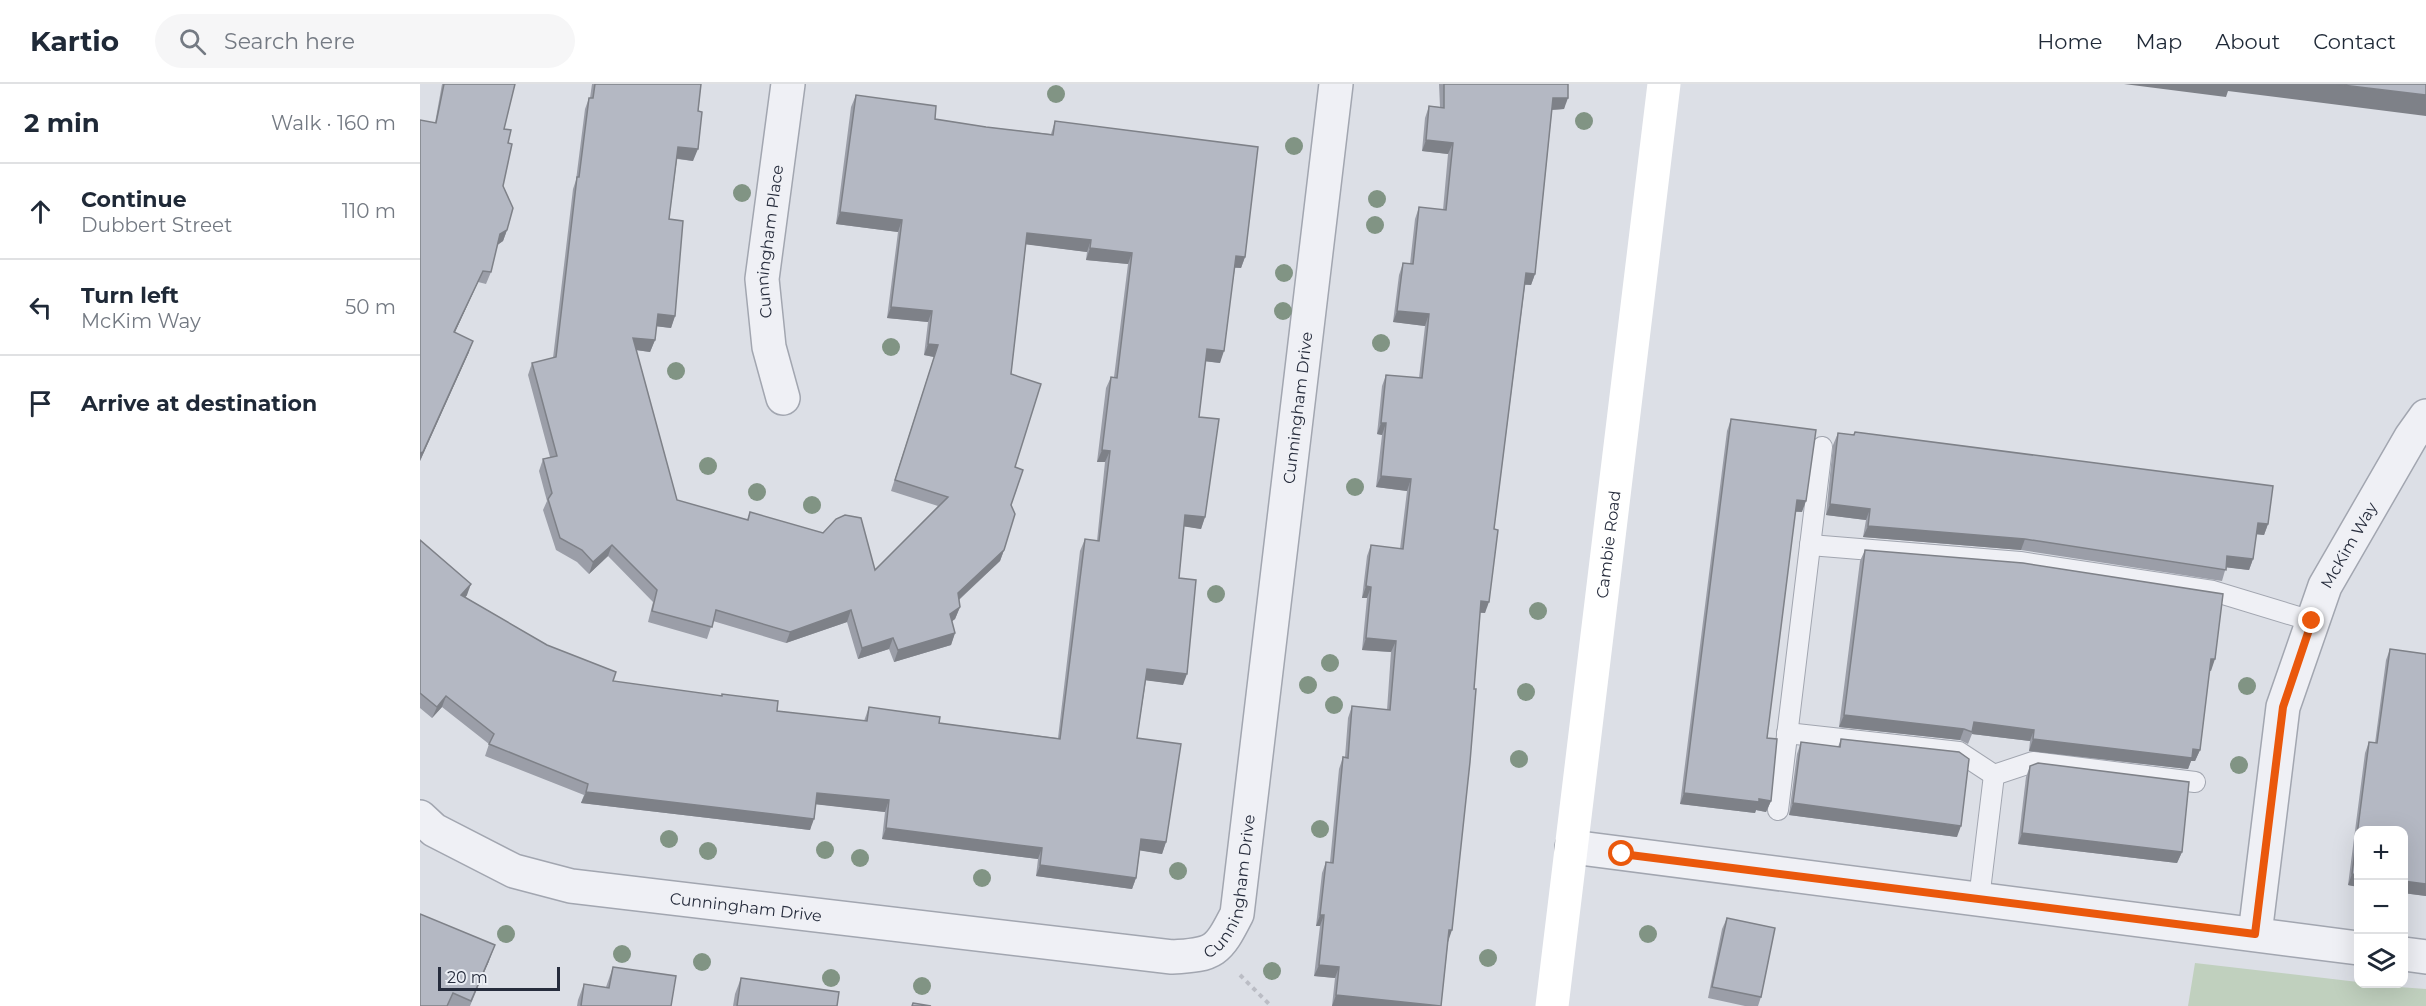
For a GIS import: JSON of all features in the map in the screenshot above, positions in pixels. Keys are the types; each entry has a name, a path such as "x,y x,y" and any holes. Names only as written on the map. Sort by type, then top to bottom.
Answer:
{"main road":[{"name":"Cambie Road","path":"1552,1006 1664,84"}],"street":[{"name":"Cunningham Place","path":"783,399 769,347 762,279 788,84"},
{"name":"Cunningham Drive","path":"420,817 434,830 514,872 571,886 1172,957 1198,956 1221,944 1237,914 1336,84"},
{"name":"McKim Way","path":"2255,934 2283,707 2325,586 2411,437 2426,416"},
{"path":"1572,848 2354,947"},
{"path":"2408,955 2426,957"}],"lane":[{"path":"1778,810 1822,447"},
{"path":"1810,545 2003,559 2213,591 2312,621"},
{"path":"1787,733 1959,752 1994,775"},
{"path":"1994,775 2032,762 2195,782"},
{"path":"1979,899 1994,775"}],"green space":[{"path":"2195,963 2354,982 2354,988 2426,989 2426,1006 2188,1006"}],"building":[{"path":"444,84 515,84 504,129 511,130 508,143 512,144 503,186 513,208 507,230 500,234 491,272 483,271 454,332 473,341 423,452 420,453 420,120 436,123"},
{"path":"595,84 701,84 698,111 702,112 698,149 678,147 669,219 683,221 675,316 658,314 655,340 633,338 677,500 748,520 750,512 823,533 836,519 845,515 861,518 875,570 948,497 895,480 938,345 928,344 932,311 891,307 902,220 840,212 856,95 936,106 935,119 986,127 1053,135 1055,121 1258,147 1245,257 1236,256 1224,351 1207,349 1199,417 1219,419 1205,517 1185,515 1179,578 1196,580 1187,674 1147,669 1137,738 1181,744 1166,842 1141,839 1136,878 1040,865 1042,848 886,828 889,800 817,793 814,819 586,792 588,784 489,744 494,734 446,696 437,707 420,693 420,540 471,584 461,595 547,645 616,672 613,681 778,701 777,711 867,721 869,707 940,717 939,723 1060,739 1085,539 1099,541 1110,451 1102,450 1111,377 1117,378 1132,253 1090,248 1091,240 1027,233 1011,374 1041,384 1015,467 1023,470 1011,505 1015,514 1004,550 958,593 960,607 950,614 955,633 898,650 893,638 862,648 851,610 790,632 716,610 712,627 652,611 657,590 612,545 593,562 582,550 560,538 548,499 552,493 543,459 557,456 532,363 556,357 577,177 579,177 589,98 593,98"},
{"path":"1444,84 1568,84 1568,98 1553,98 1535,274 1526,273 1494,529 1498,530 1489,602 1481,601 1470,762 1452,930 1449,930 1441,1006 1336,995 1339,967 1319,965 1324,915 1320,915 1326,862 1333,863 1343,757 1348,758 1352,706 1390,710 1396,641 1366,638 1371,587 1366,586 1371,545 1403,549 1411,479 1381,476 1386,423 1381,423 1386,375 1422,378 1429,314 1397,311 1403,263 1413,264 1419,207 1446,210 1453,143 1426,140 1429,106 1444,108"},
{"path":"2334,84 2426,84 2426,95"},
{"path":"1731,419 1816,430 1806,501 1797,500 1767,738 1777,739 1771,801 1759,799 1759,802 1684,793"},
{"path":"1855,432 2273,486 2268,524 2258,523 2253,559 2227,556 2226,570 2025,539 1868,526 1870,509 1830,504 1838,433 1854,435"},
{"path":"1865,550 2023,563 2223,594 2215,659 2211,659 2200,750 2193,749 2192,758 2033,739 2034,730 1974,722 1972,732 1964,729 1844,715"},
{"path":"2390,649 2426,654 2426,884 2408,882 2408,826 2358,826 2369,742 2377,743"},
{"path":"1841,739 1959,752 1969,759 1961,826 1793,803 1801,742 1840,747"},
{"path":"2038,763 2189,782 2182,852 2022,833 2030,766"},
{"path":"420,914 495,945 471,1001 453,993 447,1006 420,1006"},
{"path":"1727,918 1775,928 1761,997 1712,987"},
{"path":"613,967 676,976 671,1006 581,1006 584,984 609,988"},
{"path":"741,978 839,992 837,1006 737,1006"},
{"path":"913,1003 931,1006 912,1006"}],"route":[{"path":"1622,854 2255,934 2283,707 2312,621"}]}
